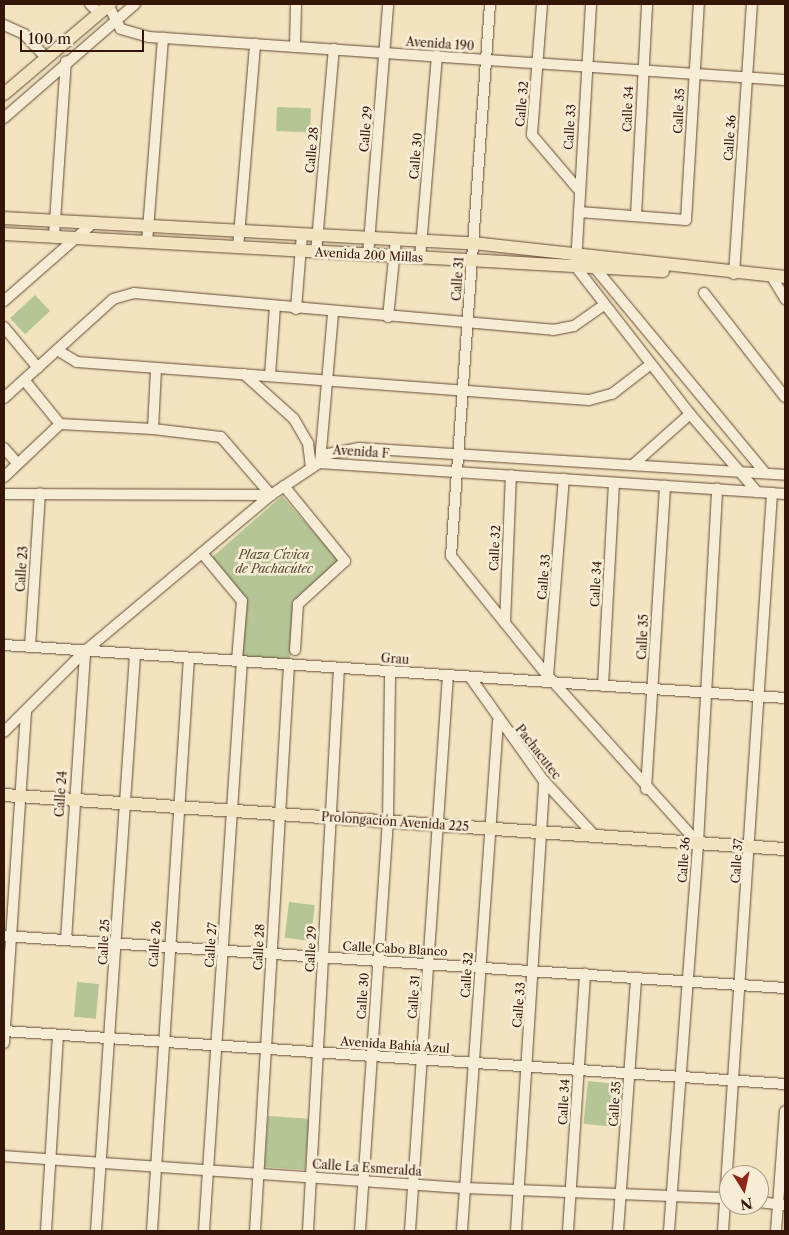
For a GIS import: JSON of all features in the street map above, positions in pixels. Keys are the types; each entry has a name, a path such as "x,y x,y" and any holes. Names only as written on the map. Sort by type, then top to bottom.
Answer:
{"main road":[{"path":"4,94 102,6"},
{"name":"Avenida 200 Millas","path":"4,218 472,243 578,252 734,274"},
{"name":"Avenida 200 Millas","path":"4,234 785,278"},
{"name":"Prolongación Avenida 225","path":"4,795 785,849"}],"street":[{"path":"4,118 66,61 135,4"},
{"path":"295,47 296,4"},
{"name":"Calle 29","path":"368,255 388,4"},
{"name":"Calle 31","path":"490,4 472,243 468,323 460,391 451,556 505,623"},
{"name":"Calle 32","path":"542,4 532,135 578,189"},
{"name":"Calle 33","path":"576,267 578,252 578,189 591,4"},
{"name":"Calle 34","path":"636,216 646,4"},
{"name":"Calle 35","path":"636,216 686,220 699,4"},
{"name":"Calle 36","path":"734,274 752,4"},
{"path":"102,6 114,22"},
{"name":"Avenida 190","path":"114,22 128,32 163,38 785,80"},
{"path":"4,25 24,34 46,58"},
{"path":"147,242 163,38"},
{"path":"238,248 254,44"},
{"name":"Calle 28","path":"316,253 334,49"},
{"name":"Calle 30","path":"420,258 437,56"},
{"path":"54,236 66,61"},
{"path":"579,212 636,216"},
{"path":"4,301 93,223"},
{"path":"296,309 302,234"},
{"path":"388,316 396,239"},
{"path":"576,267 690,414 758,492"},
{"path":"595,268 765,474"},
{"path":"772,277 785,299"},
{"path":"704,293 785,397"},
{"path":"4,398 57,350 124,295 565,330 604,304"},
{"path":"270,376 275,307"},
{"path":"315,465 329,381 333,312"},
{"path":"4,328 38,368"},
{"path":"57,350 77,362 589,400 612,394 651,364"},
{"path":"152,430 156,369"},
{"path":"244,374 294,419 308,443 315,465"},
{"path":"24,381 60,424"},
{"path":"634,464 690,414"},
{"path":"4,477 60,424 152,430 221,437 271,496"},
{"path":"4,448 17,463"},
{"path":"4,732 85,651 202,553 284,486 342,449 457,453 785,475"},
{"name":"Avenida F","path":"315,465 511,475 785,494"},
{"name":"Calle 32","path":"505,623 511,475"},
{"name":"Calle 33","path":"551,680 564,479"},
{"name":"Calle 34","path":"604,686 614,483"},
{"path":"284,486 345,561 298,604 295,650"},
{"name":"Calle 35","path":"646,789 665,486"},
{"name":"Calle 36","path":"669,1231 698,843 716,489"},
{"name":"Calle 23","path":"30,647 40,493"},
{"name":"Calle 37","path":"729,1165 751,847 772,493"},
{"path":"4,494 271,496"},
{"name":"Calle 27","path":"202,553 242,601 233,811 204,1231"},
{"path":"505,623 551,680 646,789 698,843"},
{"name":"Grau","path":"4,645 390,672 551,680 604,686 785,698"},
{"name":"Calle 24","path":"66,940 73,800 85,651"},
{"name":"Calle 25","path":"96,1231 100,1163 112,1038 123,803 135,654"},
{"name":"Calle 26","path":"152,1231 157,1167 167,947 189,658"},
{"name":"Calle 28","path":"254,1231 267,1049 289,665"},
{"name":"Calle 29","path":"308,1231 339,668"},
{"name":"Calle 30","path":"360,1231 388,822 390,672"},
{"name":"Calle 31","path":"410,1231 448,675"},
{"name":"Pachacutec","path":"470,677 498,721 544,781 595,836"},
{"path":"4,1043 7,937 26,712"},
{"name":"Calle 32","path":"462,1231 498,721"},
{"name":"Calle 33","path":"516,1231 534,970 544,781"},
{"name":"Calle Cabo Blanco","path":"7,937 480,966 785,988"},
{"name":"Calle 34","path":"568,1231 585,974"},
{"name":"Calle 35","path":"618,1231 636,978"},
{"name":"Avenida Bahía Azul","path":"4,1031 474,1063 630,1071 785,1084"},
{"path":"46,1231 58,1035"},
{"path":"776,1231 782,1204 785,1111"},
{"name":"Calle La Esmeralda","path":"4,1156 465,1188 571,1189 621,1195 719,1198"},
{"path":"769,1203 782,1204"},
{"name":"Calle 37","path":"723,1231 725,1215"}],"green space":[{"path":"277,107 311,108 310,132 276,131"},
{"path":"35,295 50,311 25,334 10,318"},
{"name":"Plaza Cívica de Pachacútec","path":"282,496 340,562 293,604 290,662 241,659 244,600 210,559"},
{"path":"289,902 315,905 310,941 285,938"},
{"path":"77,982 99,984 96,1019 74,1017"},
{"path":"588,1081 617,1084 612,1127 584,1124"},
{"path":"268,1116 309,1119 305,1170 264,1167"}]}
